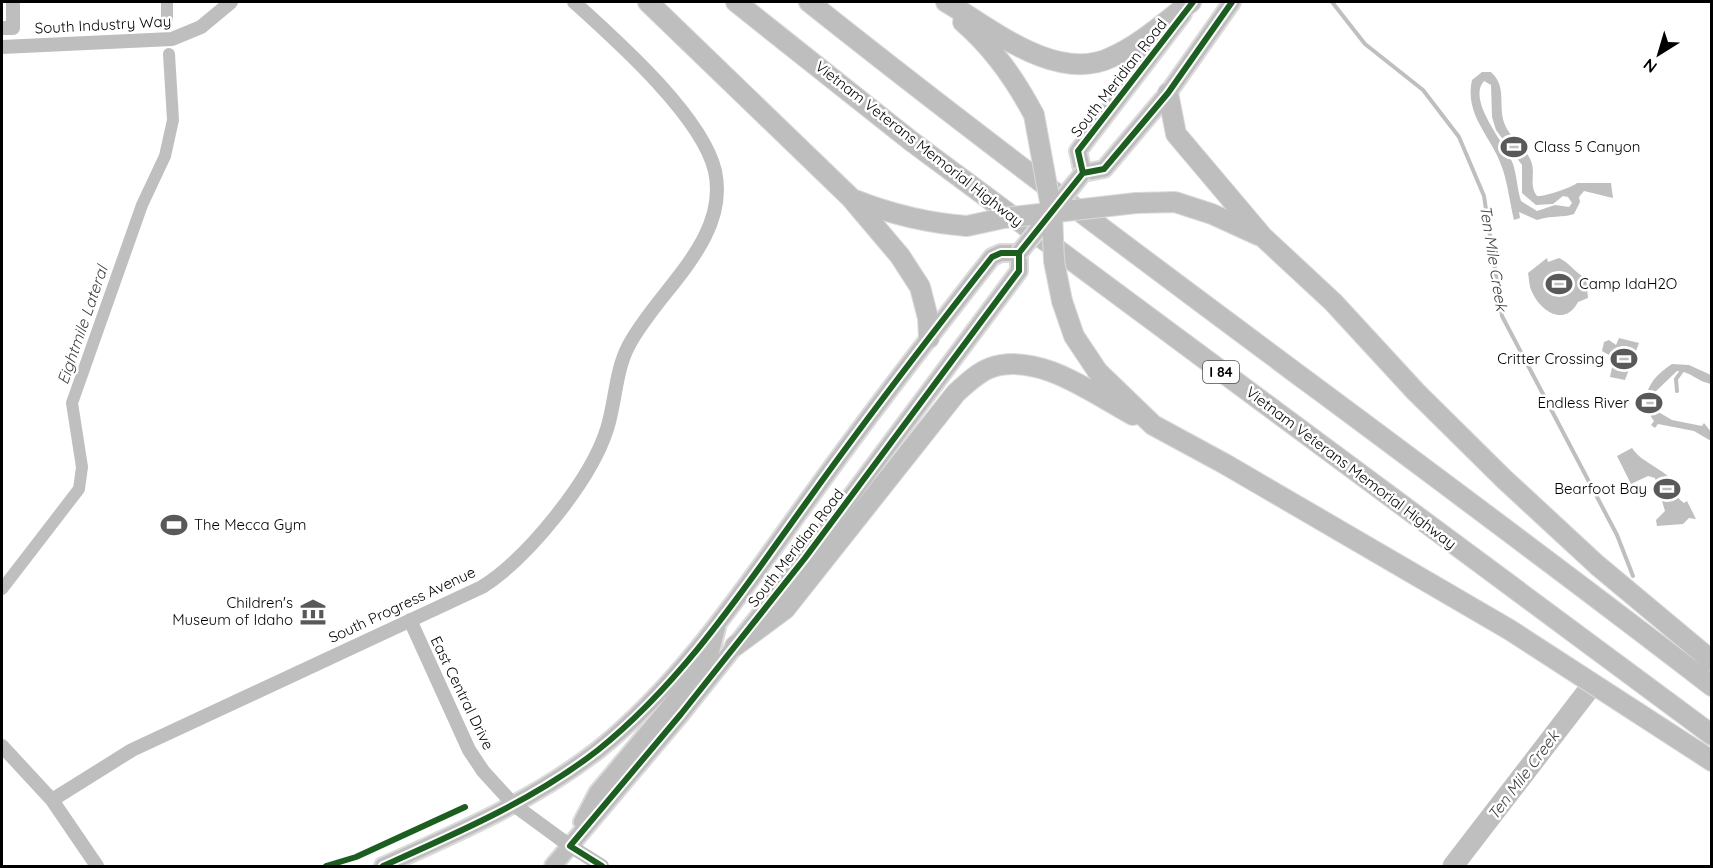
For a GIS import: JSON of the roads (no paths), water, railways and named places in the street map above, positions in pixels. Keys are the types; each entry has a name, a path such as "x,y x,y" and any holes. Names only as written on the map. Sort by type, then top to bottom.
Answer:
{"highway":[{"path":"648,2 850,197 900,256 920,287 928,318 929,338"},
{"name":"Vietnam Veterans Memorial Highway","path":"736,2 911,141 1712,735"},
{"path":"809,2 934,101 1178,287 1712,686"},
{"path":"939,2 983,39 1014,78 1034,115 1052,213 1054,261 1062,301 1074,336 1098,372 1153,425"},
{"path":"946,2 1035,54 1062,65 1088,65 1110,58 1135,44 1192,2"},
{"path":"1168,93 1176,134 1263,237 1366,335 1416,392 1504,479 1597,565 1712,661"},
{"path":"850,197 885,212 926,223 968,226 1004,218 1136,203 1175,202 1212,214 1263,237"},
{"path":"735,646 785,609 956,393 972,378 990,368 1016,364 1049,370 1225,464 1510,630 1712,761"}],"main road":[{"name":"South Meridian Road","path":"553,867 735,646 1020,271 1019,253 1083,173 1078,151 1192,2"},
{"path":"1083,173 1104,170 1168,93 1233,2"},
{"name":"South Meridian Road","path":"383,867 514,805 598,750 658,695 718,622 868,417 992,257 1019,253"},
{"path":"570,846 597,793 709,659 718,622"}],"street":[{"path":"2,47 3,28 13,28 13,2"},
{"name":"South Industry Way","path":"2,47 171,39 201,27 231,2"},
{"name":"South Progress Avenue","path":"52,800 132,750 482,587 500,576 518,559 580,481 603,442 619,373 628,348 638,330 698,248 712,220 716,206 716,174 712,159 698,133 640,67 574,2"},
{"name":"East Central Drive","path":"410,620 470,750 483,771 514,805 602,867"},
{"path":"2,746 52,800 97,867"}],"waterway":[{"name":"Eightmile Lateral","path":"167,2 167,19"},
{"name":"Ten Mile Creek","path":"1332,2 1365,44 1423,90 1459,137 1484,196 1502,316 1617,535 1633,576"},
{"name":"Eightmile Lateral","path":"2,589 79,489 82,467 72,403 142,205 165,156 173,120 169,54"},
{"path":"1677,391 1676,379 1684,368"},
{"name":"Ten Mile Creek","path":"1453,866 1593,684"}],"place":[{"name":"Class 5 Canyon","path":"1514,147"},
{"name":"Camp IdaH2O","path":"1559,284"},
{"name":"Critter Crossing","path":"1624,359"},
{"name":"Endless River","path":"1649,403"},
{"name":"Bearfoot Bay","path":"1667,489"},
{"name":"The Mecca Gym","path":"174,525"},
{"name":"Children's Museum of Idaho","path":"313,612"}]}
